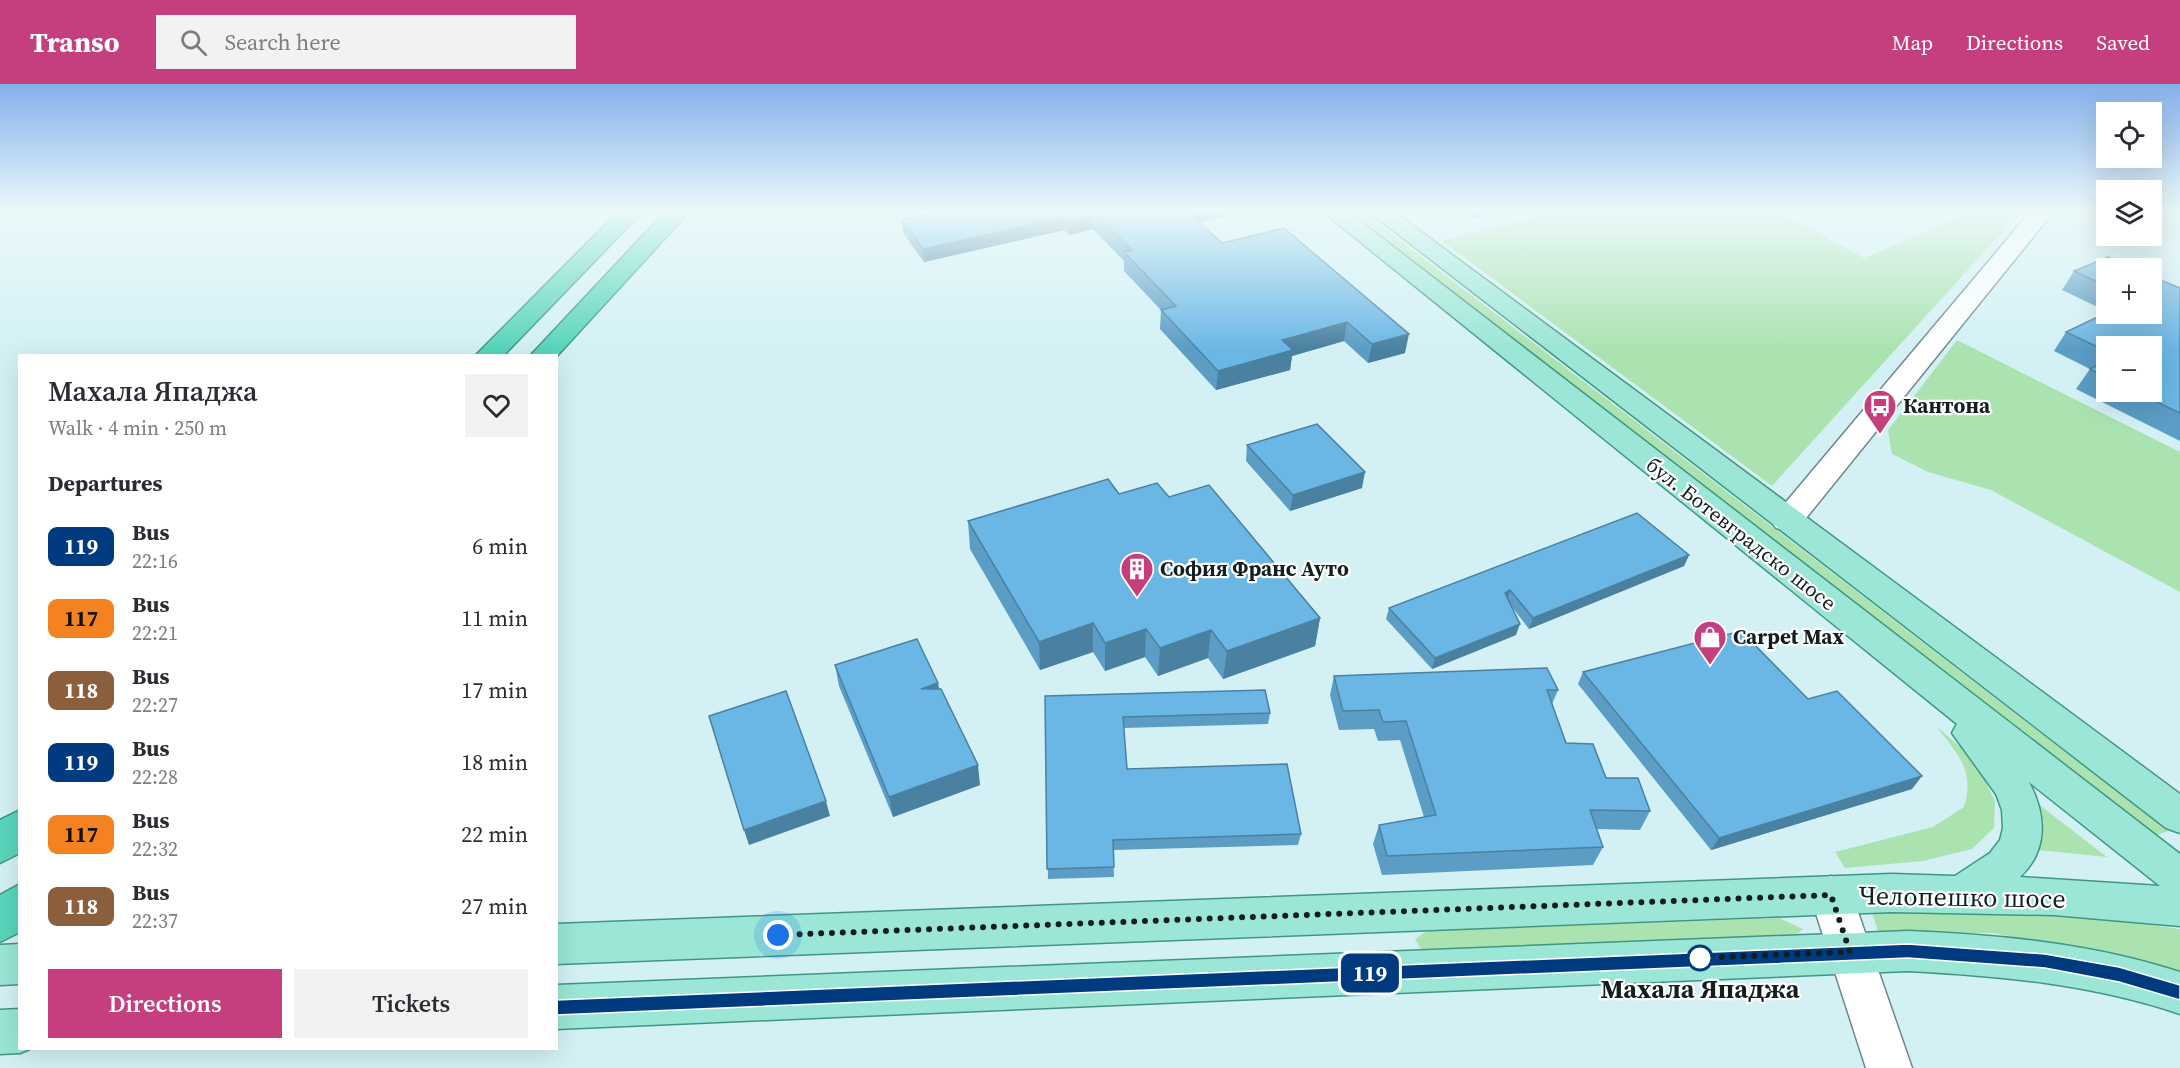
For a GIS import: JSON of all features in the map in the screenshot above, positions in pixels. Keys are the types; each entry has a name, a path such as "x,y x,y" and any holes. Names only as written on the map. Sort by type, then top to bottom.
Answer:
{"highway":[{"path":"490,354 586,257"},
{"path":"531,354 619,257"},
{"path":"545,354 636,257"},
{"path":"0,846 18,828"},
{"path":"0,923 18,905"}],"main road":[{"name":"бул. Ботевградско шосе","path":"1391,257 2180,878"},
{"name":"бул. Ботевградско шосе","path":"1439,257 2180,816"},
{"path":"1897,656 1978,740 2001,767 2017,794 2023,819 2021,841 2009,861 1963,893"},
{"name":"Челопешко шосе","path":"558,944 1831,895 1963,893 2054,896 2180,908"},
{"path":"558,1007 1850,952 1919,951 2045,961 2119,975 2180,993"},
{"path":"0,965 18,964"},
{"path":"0,1032 18,1031"}],"street":[{"path":"1787,521 2003,257"},
{"path":"1831,895 1889,1068"}],"green space":[{"path":"1409,257 1422,257 2168,831 2152,837"},
{"path":"1463,257 1979,257 1772,486"},
{"path":"1957,340 2180,452 2180,592 1991,490 1928,472 1892,454 1888,430"},
{"path":"1936,726 1974,759 1995,801 1994,828 1972,849 1923,861 1845,868 1835,852 1933,827 1964,807 1967,794 1966,772 1957,754"},
{"path":"2029,797 2107,857 2038,850"},
{"path":"1980,911 2101,918 2180,929 2180,977 2109,954 1992,933 1879,934 1872,913"},
{"path":"1779,918 1803,929 1796,935 1781,938 1432,953 1420,948 1415,939 1427,931"}],"building":[{"path":"1129,257 1318,257 1409,334 1372,344 1347,322 1282,340 1293,350 1218,371 1161,310 1176,306"},
{"path":"2096,262 2096,281 2074,271"},
{"path":"2162,281 2180,288 2180,413 2157,402 2162,402 2162,336 2096,336 2096,346 2066,332 2096,318 2096,324 2162,324"},
{"path":"1317,424 1365,472 1293,495 1247,445"},
{"name":"София Франс Ауто","path":"1108,479 1119,494 1157,483 1169,497 1209,485 1320,618 1227,651 1211,630 1160,648 1146,629 1105,643 1093,623 1039,642 968,521"},
{"path":"1637,513 1689,555 1533,618 1510,590 1505,593 1520,624 1435,658 1389,608"},
{"path":"1741,631 1808,699 1837,691 1922,776 1719,838 1583,672"},
{"path":"917,639 938,683 921,689 941,689 978,765 889,797 835,665"},
{"path":"1547,668 1558,690 1547,690 1566,743 1593,744 1606,778 1638,778 1650,811 1590,810 1603,847 1387,856 1379,825 1436,815 1406,721 1383,722 1379,710 1343,711 1334,676"},
{"path":"1265,690 1270,713 1123,717 1127,769 1287,764 1301,834 1113,840 1114,867 1047,869 1045,696"},
{"path":"786,691 826,801 744,830 709,716"}],"bus line":[{"name":"119","path":"558,1007 1742,956 1908,951 1975,954 2045,961 2119,975 2180,993"}],"place":[{"name":"Кантона","path":"1880,435"},
{"name":"София Франс Ауто","path":"1137,598"},
{"name":"Carpet Max","path":"1710,666"},
{"name":"Махала Япаджа","path":"1700,958"}],"route":[{"path":"778,935 1831,895 1850,952 1694,958 1700,958"}]}
